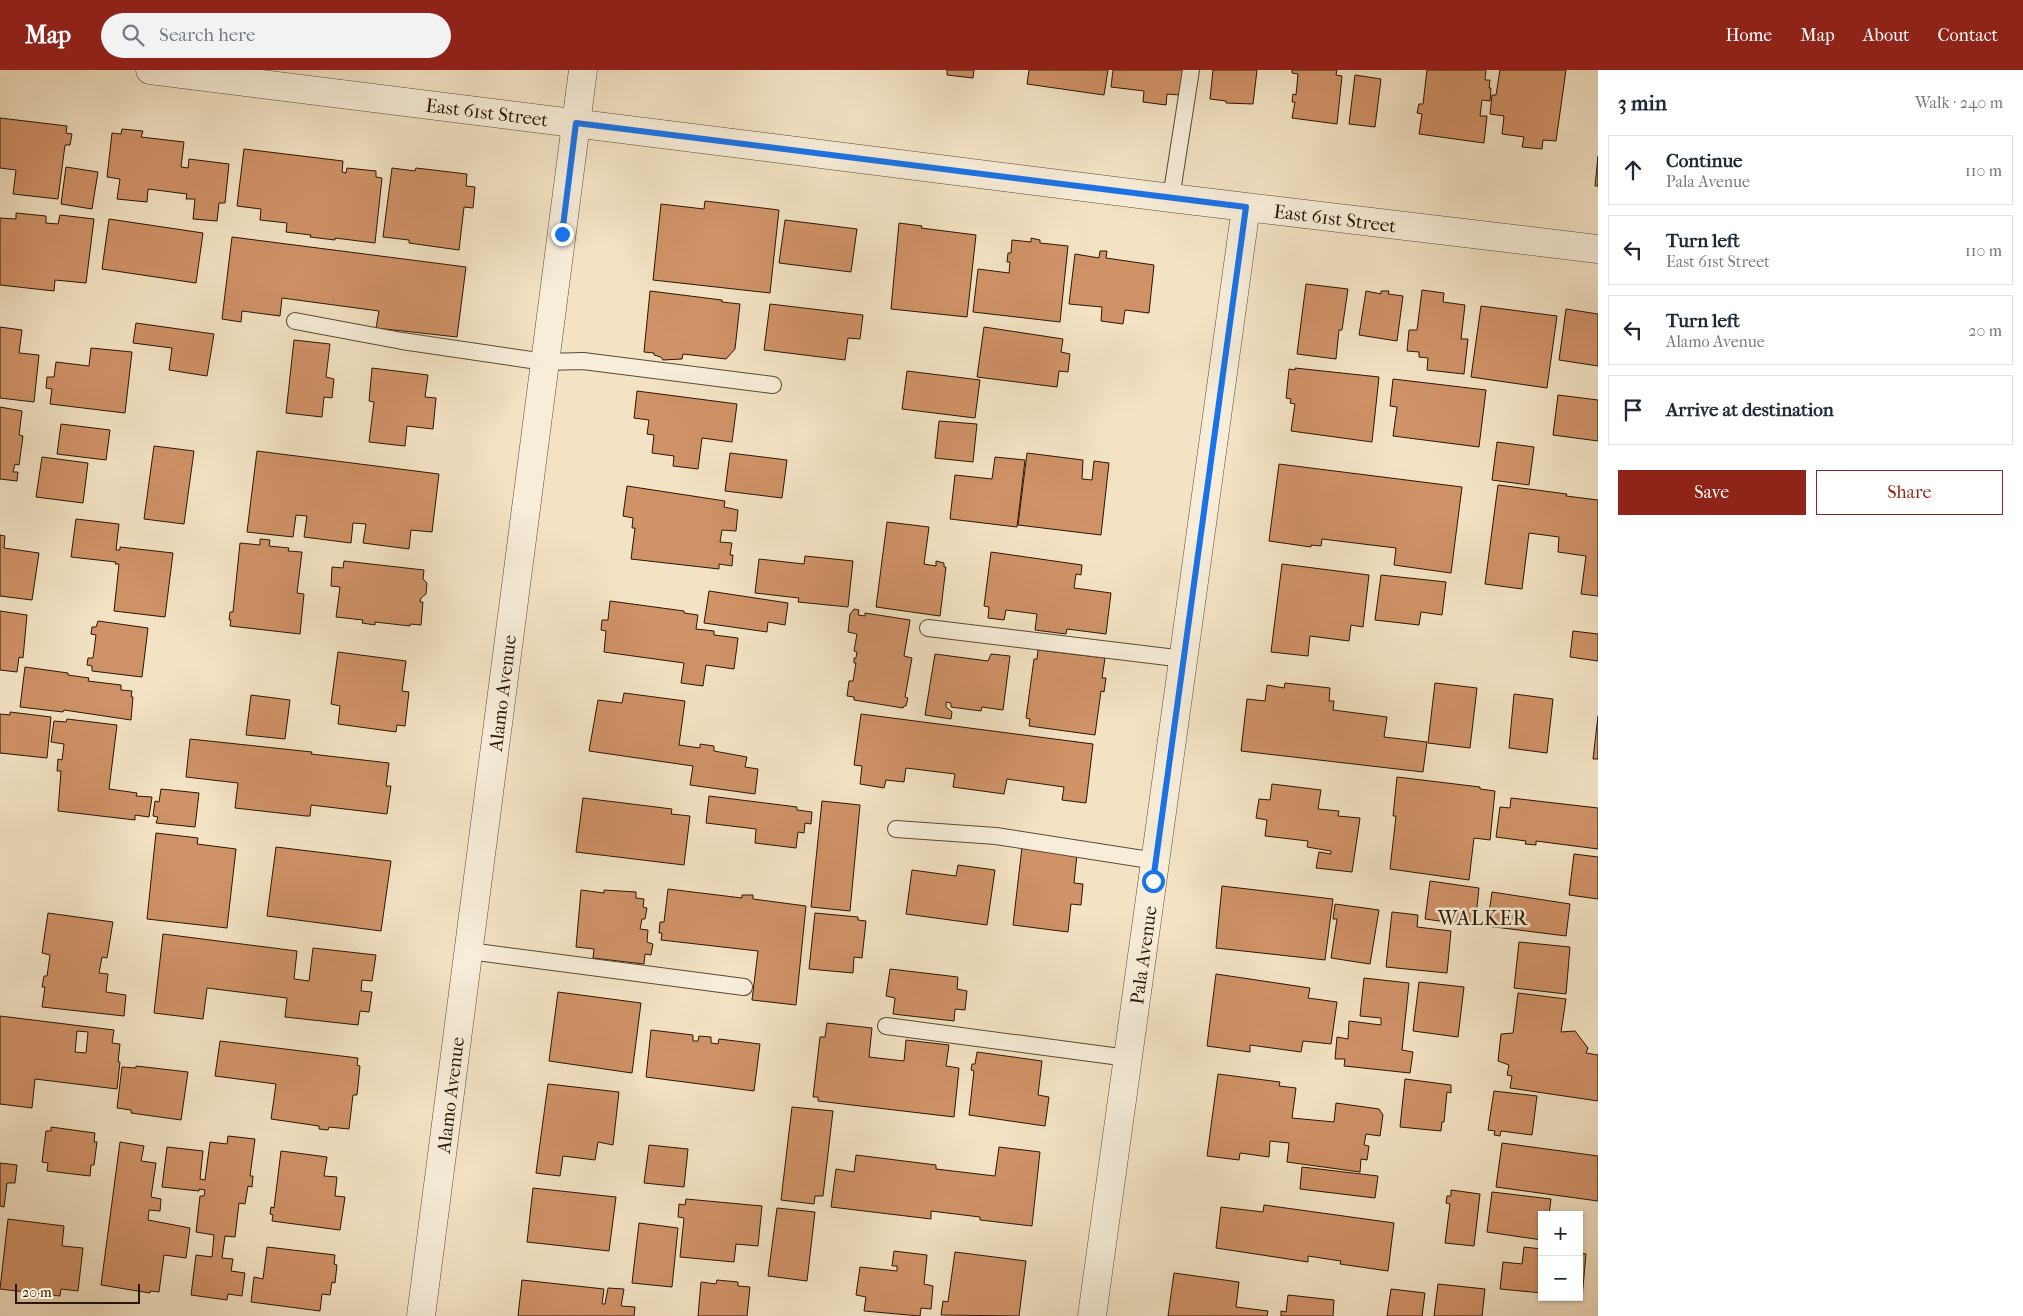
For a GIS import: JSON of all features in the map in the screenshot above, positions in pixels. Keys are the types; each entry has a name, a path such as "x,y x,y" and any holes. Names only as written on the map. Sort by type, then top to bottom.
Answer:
{"street":[{"name":"East 61st Street","path":"150,70 1170,198 1598,249"},
{"name":"Alamo Avenue","path":"421,1316 583,70"},
{"name":"Pala Avenue","path":"1092,1316 1246,207"}],"lane":[{"path":"1170,198 1192,70"},
{"path":"295,321 402,341 545,362 583,361 772,385"},
{"path":"928,628 1184,659"},
{"path":"896,830 996,836 1156,861"},
{"path":"468,951 522,956 744,987"},
{"path":"886,1026 1128,1058"}],"building":[{"path":"947,70 974,70 973,78 947,75"},
{"path":"1029,70 1108,70 1104,95 1027,84"},
{"path":"1113,70 1183,70 1180,95 1167,94 1166,105 1143,102 1144,91 1111,87"},
{"path":"1213,70 1257,70 1253,104 1226,103 1226,101 1210,99"},
{"path":"1292,70 1337,70 1336,75 1342,76 1337,124 1292,118 1295,102 1292,102 1293,94 1296,95 1298,74 1292,73"},
{"path":"1427,70 1486,70 1485,80 1490,80 1489,88 1491,88 1490,101 1482,100 1480,116 1487,116 1484,143 1419,134 1422,114 1417,113 1419,104 1423,104"},
{"path":"1500,70 1566,70 1556,141 1543,140 1542,149 1522,147 1524,137 1502,134 1504,116 1490,114 1492,95 1496,95"},
{"path":"1355,75 1381,79 1375,127 1349,124"},
{"path":"0,118 67,126 66,133 72,134 70,145 65,145 58,199 13,194 16,170 0,168"},
{"path":"122,129 143,131 141,137 184,142 181,167 188,168 189,159 229,164 225,203 219,203 217,221 193,219 195,199 186,199 187,194 148,189 147,202 117,199 120,179 107,177 112,133 121,134"},
{"path":"244,149 343,161 342,172 346,173 347,168 376,171 376,177 382,178 375,243 310,237 311,235 286,232 287,223 260,220 261,209 237,206"},
{"path":"1598,156 1598,186 1595,186"},
{"path":"66,167 98,172 92,209 61,204"},
{"path":"392,168 415,171 416,168 467,174 466,186 475,187 473,208 464,207 459,250 409,243 409,240 383,237"},
{"path":"705,201 779,210 770,293 653,280 661,204 704,209"},
{"path":"16,213 46,216 46,223 58,224 60,215 94,219 86,283 55,280 54,291 0,285 0,218 16,219"},
{"path":"109,219 203,233 196,283 102,269"},
{"path":"785,220 857,229 851,272 779,263"},
{"path":"899,223 922,226 921,228 976,235 967,317 891,309"},
{"path":"232,237 466,267 457,337 376,328 379,311 282,298 280,316 242,311 241,322 222,319"},
{"path":"1031,238 1040,240 1040,243 1068,246 1060,322 973,312 978,269 1009,273 1010,262 1007,262 1008,253 1011,253 1012,240 1031,242"},
{"path":"1100,251 1107,251 1106,258 1154,265 1149,313 1125,310 1123,324 1101,321 1102,307 1069,304 1075,254 1099,258"},
{"path":"1306,284 1348,289 1342,330 1339,330 1336,359 1297,354"},
{"path":"1422,290 1444,293 1443,302 1465,305 1461,339 1468,339 1464,374 1427,370 1428,358 1419,357 1419,352 1407,351 1409,330 1417,330"},
{"path":"650,291 740,304 735,349 726,359 683,354 682,359 663,360 661,357 654,355 654,353 644,352"},
{"path":"1366,291 1381,294 1381,291 1389,291 1388,294 1403,296 1397,341 1359,335"},
{"path":"770,304 863,315 860,339 848,338 845,360 764,350"},
{"path":"1481,306 1557,316 1547,388 1471,377"},
{"path":"1566,309 1598,314 1598,366 1559,360"},
{"path":"136,323 214,334 207,376 169,370 172,348 133,343"},
{"path":"0,327 22,330 19,353 39,355 34,402 0,398"},
{"path":"984,327 1063,339 1061,352 1070,354 1068,372 1059,371 1057,387 977,377"},
{"path":"294,340 330,344 326,377 334,379 332,398 324,397 322,417 286,413"},
{"path":"91,348 132,352 125,413 50,404 52,389 46,388 47,377 54,377 56,362 89,366"},
{"path":"372,368 428,375 425,397 436,398 433,429 407,426 405,446 369,442 374,402 369,401"},
{"path":"1295,368 1379,377 1372,442 1291,431 1295,404 1290,403 1291,399 1286,398 1289,369 1295,370"},
{"path":"907,371 980,380 975,418 902,409"},
{"path":"1393,379 1486,390 1479,447 1393,436 1397,407 1390,406"},
{"path":"637,391 737,404 732,442 702,438 698,469 673,466 674,456 652,453 654,435 647,434 649,420 634,418"},
{"path":"1558,395 1598,400 1598,441 1553,435"},
{"path":"0,407 22,411 19,435 23,436 19,465 15,464 13,472 18,472 17,481 0,479"},
{"path":"939,421 977,424 973,462 935,458"},
{"path":"61,424 110,430 106,460 57,454"},
{"path":"1497,442 1534,447 1529,485 1492,480"},
{"path":"154,446 194,451 184,524 144,519"},
{"path":"257,451 439,474 432,532 411,530 409,549 363,543 366,524 353,523 351,543 304,537 307,516 296,515 293,537 247,532"},
{"path":"730,453 787,460 782,498 725,491"},
{"path":"1027,453 1083,460 1082,479 1092,480 1094,461 1109,463 1101,535 1018,525"},
{"path":"42,457 88,463 83,503 36,497"},
{"path":"995,457 1025,460 1017,527 950,519 955,475 992,479"},
{"path":"1279,464 1462,487 1451,573 1394,565 1396,548 1322,539 1321,546 1311,545 1311,547 1269,541"},
{"path":"1498,485 1598,500 1598,596 1581,594 1586,556 1558,552 1559,537 1529,533 1522,589 1485,584"},
{"path":"627,486 725,501 724,507 738,510 736,531 722,530 720,542 732,543 730,555 733,555 732,566 719,564 719,569 631,559 635,528 632,528 633,518 623,516"},
{"path":"76,519 119,524 116,550 120,550 120,547 173,553 165,617 114,611 119,564 115,564 116,562 71,557"},
{"path":"887,522 929,527 924,564 936,566 936,561 944,563 944,567 946,567 940,616 876,607"},
{"path":"0,535 5,536 4,548 39,553 32,600 0,596"},
{"path":"260,539 270,540 269,546 289,548 288,551 302,552 297,593 304,594 300,634 230,626 231,620 229,620 230,612 233,612 240,543 260,545"},
{"path":"991,552 1082,565 1081,575 1076,574 1074,588 1111,593 1106,634 1067,629 1066,634 1035,630 1037,614 1006,610 1004,620 988,618 989,607 984,606"},
{"path":"805,556 853,561 848,607 798,602 799,598 755,593 759,559 804,564"},
{"path":"344,561 424,570 423,579 427,583 426,594 421,598 420,602 423,602 421,625 410,624 410,626 375,622 375,625 362,623 363,620 336,617 340,587 331,586 332,567 343,568"},
{"path":"1282,564 1369,575 1363,627 1351,625 1349,641 1310,636 1308,656 1271,652"},
{"path":"1381,575 1446,582 1442,615 1421,612 1419,625 1375,620"},
{"path":"709,591 788,603 785,625 768,622 767,632 704,623"},
{"path":"610,601 684,611 684,613 698,615 696,629 714,631 714,635 738,638 734,669 706,665 703,686 681,683 684,663 604,652 606,631 601,630 602,620 608,620"},
{"path":"854,609 859,610 858,615 865,616 865,613 910,620 904,656 912,658 905,697 908,698 906,706 903,708 854,700 854,697 847,696 849,681 853,681 856,663 854,663 854,658 856,658 857,652 854,651 857,634 848,632 850,614"},
{"path":"0,611 27,615 23,658 19,657 17,672 0,670"},
{"path":"98,621 148,628 142,677 92,671 92,666 87,665 88,658 93,658 96,635 91,634 92,627 96,627"},
{"path":"1573,631 1598,634 1598,661 1570,657"},
{"path":"1038,650 1105,658 1102,678 1106,678 1104,692 1101,691 1095,735 1029,726 1030,719 1026,718 1034,659 1037,659"},
{"path":"338,652 406,661 402,691 409,692 405,726 397,725 396,732 338,724 340,706 331,704"},
{"path":"935,654 988,661 991,654 1010,656 1003,710 982,707 981,711 951,707 951,703 946,702 946,707 952,712 951,719 925,715"},
{"path":"25,667 68,673 68,675 89,678 88,681 121,685 121,690 132,691 131,720 64,710 63,712 20,707"},
{"path":"1285,683 1330,688 1329,701 1334,701 1333,710 1387,717 1384,737 1427,742 1423,772 1241,751 1247,699 1265,701 1267,685 1284,688"},
{"path":"1435,683 1477,688 1470,748 1428,743"},
{"path":"624,693 685,701 679,745 700,748 700,744 714,746 714,751 747,757 745,767 758,769 755,794 690,785 693,766 589,751 598,700 622,703"},
{"path":"1514,694 1553,699 1547,753 1509,748"},
{"path":"251,695 290,700 285,739 246,735"},
{"path":"10,712 51,717 47,758 0,753 0,714 10,715"},
{"path":"861,714 1093,744 1086,803 1062,800 1064,787 1007,779 1004,794 953,787 955,774 906,768 904,782 886,780 884,788 860,784 862,766 854,765"},
{"path":"1598,716 1598,759 1593,759"},
{"path":"67,719 117,725 109,789 137,793 136,796 152,797 149,817 135,815 135,820 58,811 61,771 57,771 58,759 62,760 64,744 51,742 54,721 66,722"},
{"path":"190,739 312,752 311,754 389,763 386,786 391,786 387,814 311,805 310,816 235,808 238,783 186,777"},
{"path":"1397,777 1480,787 1480,789 1495,791 1490,840 1474,838 1469,880 1390,869 1396,816 1393,816"},
{"path":"1272,784 1321,790 1318,809 1339,811 1338,816 1360,818 1352,872 1316,868 1319,852 1331,854 1331,851 1307,847 1308,841 1265,836 1267,820 1256,818 1259,799 1270,800"},
{"path":"161,789 199,793 195,827 156,823 158,817 153,816 155,801 159,802"},
{"path":"709,796 797,807 797,810 812,812 811,824 805,823 804,833 798,832 796,848 755,843 756,829 706,823"},
{"path":"583,798 672,809 671,814 690,816 684,865 576,852"},
{"path":"1511,798 1598,808 1598,849 1536,841 1536,845 1525,844 1526,841 1496,837 1500,807 1510,808"},
{"path":"822,801 860,805 850,911 811,907"},
{"path":"156,833 198,838 197,844 236,849 227,928 147,919"},
{"path":"276,847 391,861 381,931 267,916"},
{"path":"1022,847 1077,854 1074,883 1083,884 1081,905 1071,904 1068,932 1013,925"},
{"path":"1574,854 1598,857 1598,899 1569,895"},
{"path":"958,865 995,870 987,925 906,914 912,870 956,876"},
{"path":"1430,881 1479,888 1475,926 1425,919"},
{"path":"1222,886 1333,899 1325,960 1216,948"},
{"path":"668,889 742,898 742,895 753,895 753,899 806,906 796,1005 752,1000 758,951 661,940 662,933 659,933 660,922 664,922"},
{"path":"581,890 604,893 604,890 636,892 636,898 644,899 643,907 647,908 645,919 642,919 640,929 648,930 647,942 653,944 651,955 645,954 644,964 593,958 594,949 576,947"},
{"path":"1492,892 1570,904 1566,936 1487,926"},
{"path":"1335,904 1379,910 1370,964 1331,958 1337,919 1333,919"},
{"path":"1392,912 1418,915 1417,927 1451,931 1447,973 1386,967"},
{"path":"48,913 113,922 107,958 102,957 99,973 108,974 106,992 126,995 124,1016 42,1007 45,987 42,987 44,976 47,976 50,955 42,953"},
{"path":"815,913 858,917 858,920 866,921 862,958 854,957 853,973 809,969"},
{"path":"163,934 297,951 294,979 309,981 313,948 376,955 372,981 362,980 361,991 372,992 369,1012 360,1011 358,1025 285,1017 287,998 207,988 203,1019 154,1013"},
{"path":"1519,942 1570,947 1566,994 1514,988"},
{"path":"890,969 958,977 957,989 967,991 965,1010 955,1009 954,1021 893,1014 895,998 886,996"},
{"path":"1216,974 1310,988 1308,998 1337,1002 1331,1044 1303,1041 1301,1052 1250,1045 1250,1052 1207,1046"},
{"path":"1364,978 1409,983 1402,1050 1413,1052 1410,1073 1344,1066 1345,1059 1335,1059 1337,1037 1348,1039 1349,1021 1381,1025 1381,1018 1360,1016"},
{"path":"1419,982 1464,987 1458,1037 1413,1031"},
{"path":"558,992 641,1003 632,1073 549,1061"},
{"path":"1518,993 1566,999 1561,1032 1575,1031 1588,1048 1586,1053 1598,1055 1598,1101 1510,1088 1512,1076 1507,1075 1509,1065 1498,1061 1501,1034 1513,1033"},
{"path":"0,1016 114,1030 112,1043 120,1044 117,1089 35,1079 32,1108 0,1104","holes":["77,1031 88,1032 86,1053 75,1052"]},
{"path":"827,1023 872,1028 869,1057 904,1061 906,1040 949,1045 946,1066 959,1068 954,1117 818,1101 818,1097 813,1097 820,1037 825,1037"},
{"path":"651,1030 693,1035 693,1041 698,1041 699,1036 711,1037 711,1043 718,1044 719,1039 760,1044 754,1091 646,1077"},
{"path":"220,1041 358,1058 357,1065 360,1066 357,1095 353,1095 349,1129 329,1127 328,1130 319,1129 319,1126 271,1119 276,1084 215,1076"},
{"path":"977,1052 1042,1061 1038,1095 1049,1097 1045,1126 969,1115 974,1071 971,1070 972,1064 975,1064"},
{"path":"136,1066 188,1072 181,1120 131,1113 131,1110 117,1108 122,1067 136,1068"},
{"path":"1218,1074 1280,1082 1279,1086 1296,1088 1292,1118 1334,1122 1336,1103 1379,1109 1383,1115 1380,1136 1366,1134 1364,1145 1369,1146 1367,1160 1361,1159 1360,1172 1287,1162 1289,1143 1270,1141 1269,1157 1240,1153 1239,1160 1207,1156"},
{"path":"1405,1079 1451,1085 1451,1093 1447,1092 1444,1122 1442,1122 1441,1131 1400,1127"},
{"path":"548,1084 619,1092 613,1145 598,1142 595,1160 563,1156 560,1176 536,1173"},
{"path":"1494,1091 1537,1096 1532,1135 1501,1131 1500,1136 1494,1135 1495,1131 1488,1130"},
{"path":"792,1107 833,1111 823,1196 815,1196 814,1204 781,1200"},
{"path":"51,1127 95,1133 94,1142 97,1142 94,1165 91,1165 90,1176 47,1171 48,1163 42,1162 46,1131 51,1131"},
{"path":"228,1136 255,1139 250,1176 253,1176 252,1187 248,1186 245,1204 239,1203 235,1237 225,1236 222,1258 233,1259 231,1271 245,1273 242,1296 228,1294 227,1300 191,1295 196,1255 212,1257 214,1235 196,1232 200,1196 204,1196 205,1190 162,1187 167,1147 203,1151 200,1179 205,1180 210,1142 227,1144"},
{"path":"120,1142 144,1146 141,1161 156,1163 151,1197 161,1199 160,1211 149,1210 148,1220 190,1228 186,1258 164,1255 159,1292 150,1291 150,1293 101,1285"},
{"path":"1502,1143 1598,1156 1598,1201 1496,1187"},
{"path":"649,1145 688,1149 684,1187 644,1183"},
{"path":"999,1147 1040,1152 1032,1226 980,1220 980,1217 931,1211 931,1219 831,1207 836,1169 854,1172 856,1155 936,1165 936,1169 995,1176"},
{"path":"281,1151 327,1157 324,1176 337,1177 335,1196 345,1197 340,1230 272,1221 273,1215 270,1214 271,1207 274,1208"},
{"path":"0,1163 17,1165 15,1183 7,1183 4,1207 0,1206"},
{"path":"1302,1167 1378,1176 1375,1198 1300,1189"},
{"path":"533,1188 616,1197 609,1251 527,1242"},
{"path":"1451,1190 1480,1194 1474,1246 1445,1243 1450,1204 1446,1203 1447,1196 1451,1196"},
{"path":"1492,1192 1551,1199 1550,1211 1538,1211 1538,1239 1487,1232"},
{"path":"686,1199 762,1206 758,1246 736,1244 734,1262 680,1257 684,1218 678,1217 679,1204 685,1205"},
{"path":"1264,1205 1394,1223 1388,1271 1340,1264 1341,1261 1308,1256 1308,1262 1216,1248 1221,1207 1263,1212"},
{"path":"777,1208 815,1212 807,1281 768,1276"},
{"path":"8,1219 64,1226 62,1246 83,1248 78,1291 61,1289 60,1296 0,1289"},
{"path":"639,1223 678,1228 672,1287 632,1283"},
{"path":"267,1247 335,1255 334,1264 337,1265 335,1283 332,1282 330,1295 322,1294 320,1311 251,1302 254,1277 263,1279"},
{"path":"1524,1247 1538,1249 1538,1293 1500,1289 1503,1262 1522,1264"},
{"path":"894,1251 927,1255 924,1284 933,1286 931,1309 921,1308 920,1316 864,1311 866,1297 856,1295 860,1267 897,1271 897,1266 892,1266"},
{"path":"955,1252 1026,1261 1019,1316 941,1315 943,1301 948,1302"},
{"path":"1583,1254 1586,1254 1583,1287"},
{"path":"1174,1273 1239,1282 1236,1307 1268,1311 1267,1316 1168,1316"},
{"path":"522,1280 604,1289 602,1304 605,1304 608,1288 624,1289 621,1306 635,1307 634,1316 518,1316"},
{"path":"717,1280 738,1282 738,1286 750,1287 747,1316 698,1316 701,1282 716,1284"},
{"path":"1438,1284 1485,1289 1482,1316 1434,1316"},
{"path":"1391,1289 1425,1293 1422,1316 1387,1316"},
{"path":"1288,1295 1334,1300 1333,1316 1281,1316 1281,1311 1286,1312"}],"district":[{"name":"WALKER","path":"1483,918"}],"route":[{"path":"562,234 576,123 1246,207 1153,881"}]}
